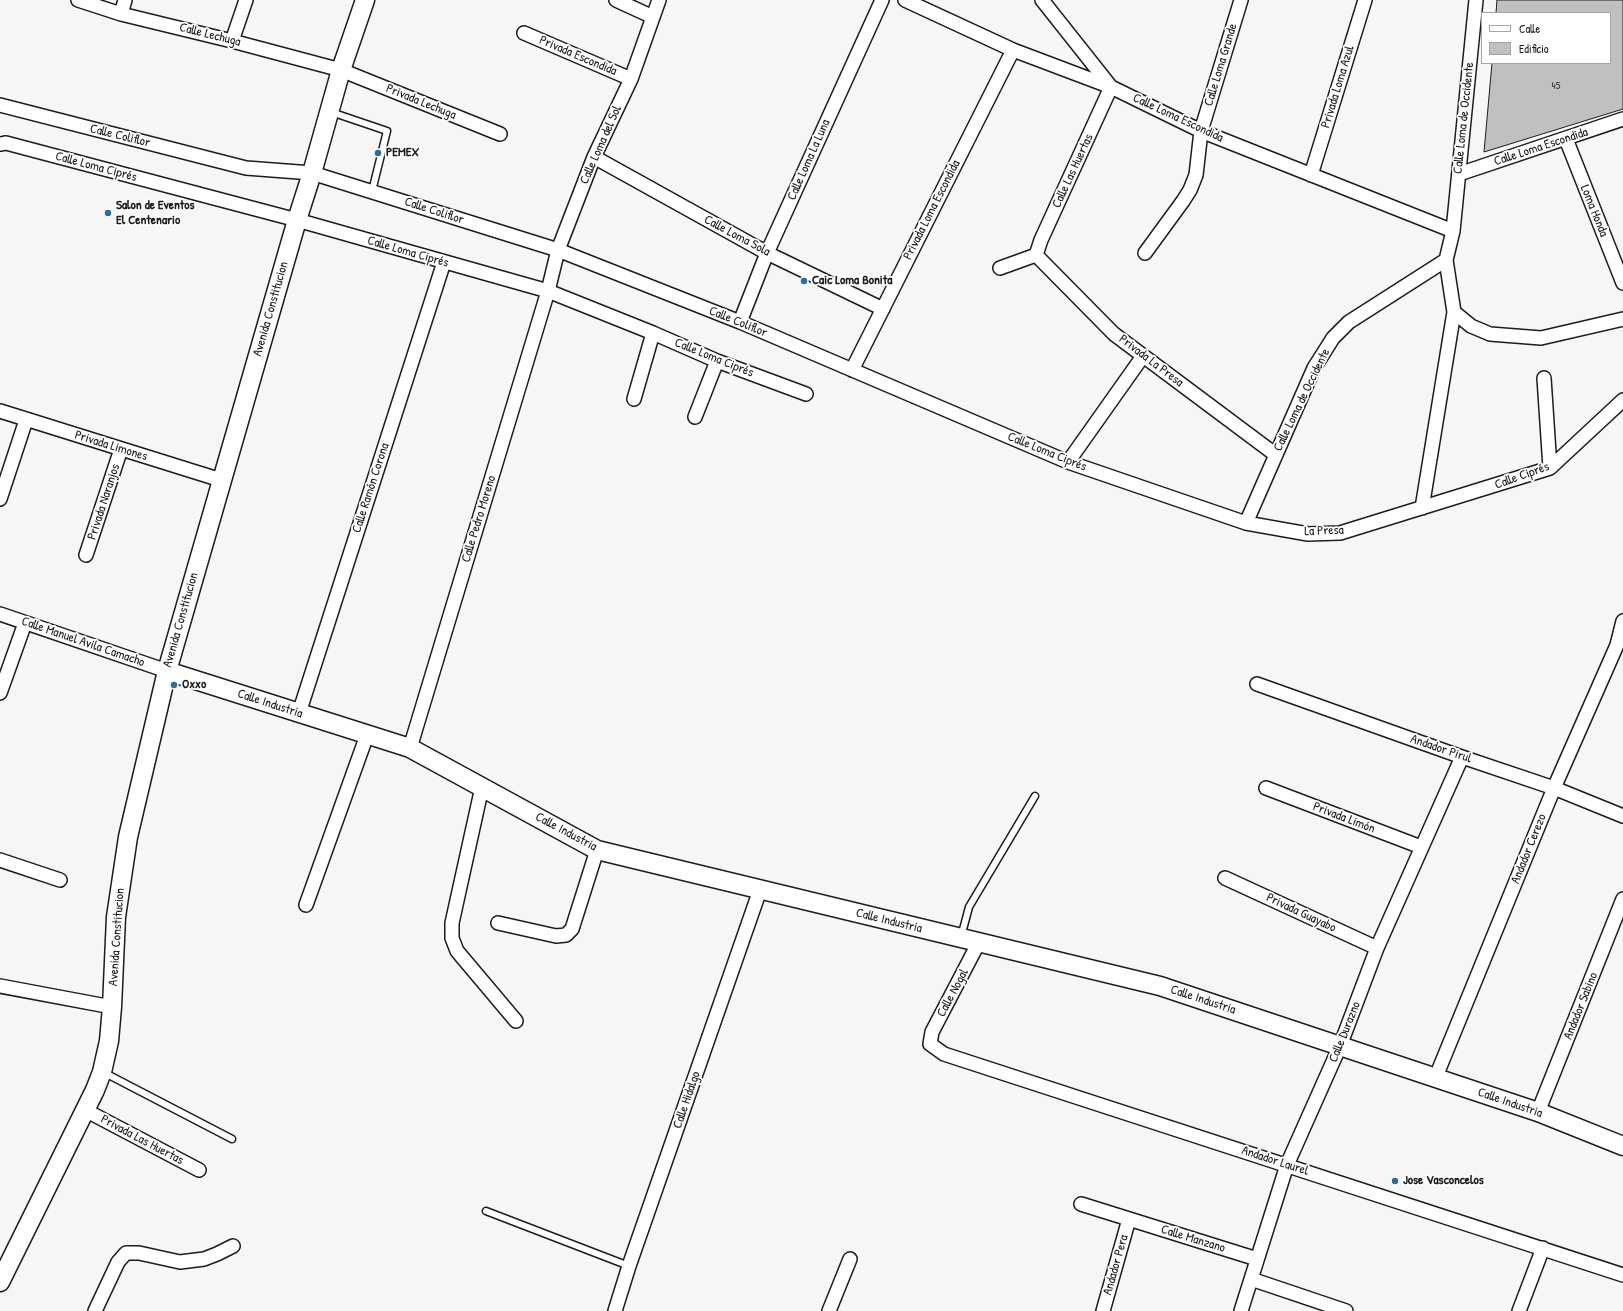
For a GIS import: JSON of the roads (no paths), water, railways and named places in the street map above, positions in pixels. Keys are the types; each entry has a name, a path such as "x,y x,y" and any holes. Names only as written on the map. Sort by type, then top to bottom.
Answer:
{"street":[{"name":"Calle Lechuga","path":"78,0 120,14 232,41 341,70"},
{"path":"120,14 125,0"},
{"path":"232,41 246,0"},
{"name":"Avenida Constitucion","path":"0,1282 85,1110 102,1072 109,1041 116,917 128,837 166,671 341,70 365,0"},
{"path":"616,0 653,17"},
{"name":"Calle Loma del Sol","path":"548,291 558,250 594,157 631,79 659,0"},
{"name":"Calle Loma La Luna","path":"740,322 767,253 882,0"},
{"name":"Calle Loma Escondida","path":"905,0 1013,50 1111,87 1201,131 1453,231"},
{"path":"1042,0 1111,87"},
{"name":"Calle Loma Grande","path":"1145,253 1190,190 1196,175 1201,131 1241,0"},
{"name":"Privada Loma Azul","path":"1311,175 1365,0"},
{"name":"Calle Loma de Occidente","path":"1422,508 1454,312 1446,260 1453,231 1476,0"},
{"name":"Privada Escondida","path":"524,33 631,79"},
{"name":"Privada Loma Escondida","path":"852,370 1013,50"},
{"name":"Privada Lechuga","path":"341,70 500,134"},
{"name":"Calle Las Huertas","path":"1036,255 1041,240 1111,87"},
{"name":"Calle Coliflor","path":"0,105 246,168 312,173 558,250 740,322 852,370"},
{"name":"Calle Loma Escondida","path":"1459,174 1623,120"},
{"name":"Loma Honda","path":"1566,139 1623,283"},
{"name":"Calle Loma Ciprés","path":"0,144 6,143 297,220 548,291 653,333 717,361 806,394"},
{"name":"Calle Loma Sola","path":"594,157 767,253 883,309"},
{"path":"1000,268 1036,255"},
{"name":"Privada La Presa","path":"1036,255 1114,334 1276,455"},
{"name":"Calle Loma de Occidente","path":"1246,523 1314,368 1333,338 1349,322 1446,260"},
{"name":"Calle Ramón Corona","path":"299,713 444,262"},
{"name":"Calle Pedro Moreno","path":"410,748 548,291"},
{"path":"1454,312 1471,326 1490,334 1541,338 1623,320"},
{"path":"634,399 653,333"},
{"path":"1068,462 1143,356"},
{"path":"695,417 717,361"},
{"name":"Calle Loma Ciprés","path":"852,370 1068,462 1246,523"},
{"path":"1544,378 1550,468"},
{"name":"Calle Ciprés","path":"1422,508 1550,468 1623,400"},
{"name":"Privada Limones","path":"0,412 222,480"},
{"path":"1,492 26,420"},
{"name":"Privada Naranjos","path":"86,555 121,449"},
{"name":"La Presa","path":"1246,523 1308,534 1340,533 1422,508"},
{"name":"Calle Manuel Avila Camacho","path":"0,614 166,671"},
{"name":"Andador Cerezo","path":"1435,1079 1554,788 1617,645 1623,621"},
{"path":"0,693 25,622"},
{"name":"Calle Industria","path":"166,671 410,748 597,850 1160,986 1435,1079 1538,1112 1623,1146"},
{"name":"Andador Pirul","path":"1257,684 1554,788 1623,816"},
{"path":"306,905 367,735"},
{"name":"Calle Durazno","path":"1241,1311 1287,1165 1340,1046 1377,948 1462,757"},
{"path":"482,787 452,923 452,938 457,951 516,1021"},
{"name":"Privada Limón","path":"1266,788 1421,847"},
{"path":"498,923 556,936 566,934 572,929 597,850"},
{"path":"0,860 60,880"},
{"name":"Privada Guayabo","path":"1225,878 1377,948"},
{"name":"Calle Hidalgo","path":"616,1311 629,1266 760,890"},
{"name":"Andador Sabino","path":"1538,1112 1623,899"},
{"name":"Calle Nogal","path":"930,1044 932,1032 979,942"},
{"path":"0,986 112,1008"},
{"name":"Andador Laurel","path":"930,1044 944,1054 1623,1275"},
{"name":"Privada Las Huertas","path":"85,1110 200,1170"},
{"name":"Calle Manzano","path":"1081,1204 1257,1259"},
{"name":"Andador Pera","path":"1103,1311 1129,1219"},
{"path":"95,1311 118,1262 126,1253 139,1253 180,1262 204,1259 233,1246"},
{"path":"1519,1311 1543,1248"},
{"path":"829,1311 850,1260"},
{"path":"1251,1279 1346,1311"}],"lane":[{"path":"330,111 387,131 372,192"},
{"path":"961,938 969,907 1035,796"},
{"path":"102,1072 232,1139"},
{"path":"486,1211 629,1266"}],"place":[{"name":"PEMEX","path":"378,153"},
{"name":"Salon de Eventos El Centenario","path":"108,213"},
{"name":"Caic Loma Bonita","path":"804,281"},
{"name":"Oxxo","path":"174,685"},
{"name":"Jose Vasconcelos","path":"1395,1181"}]}
